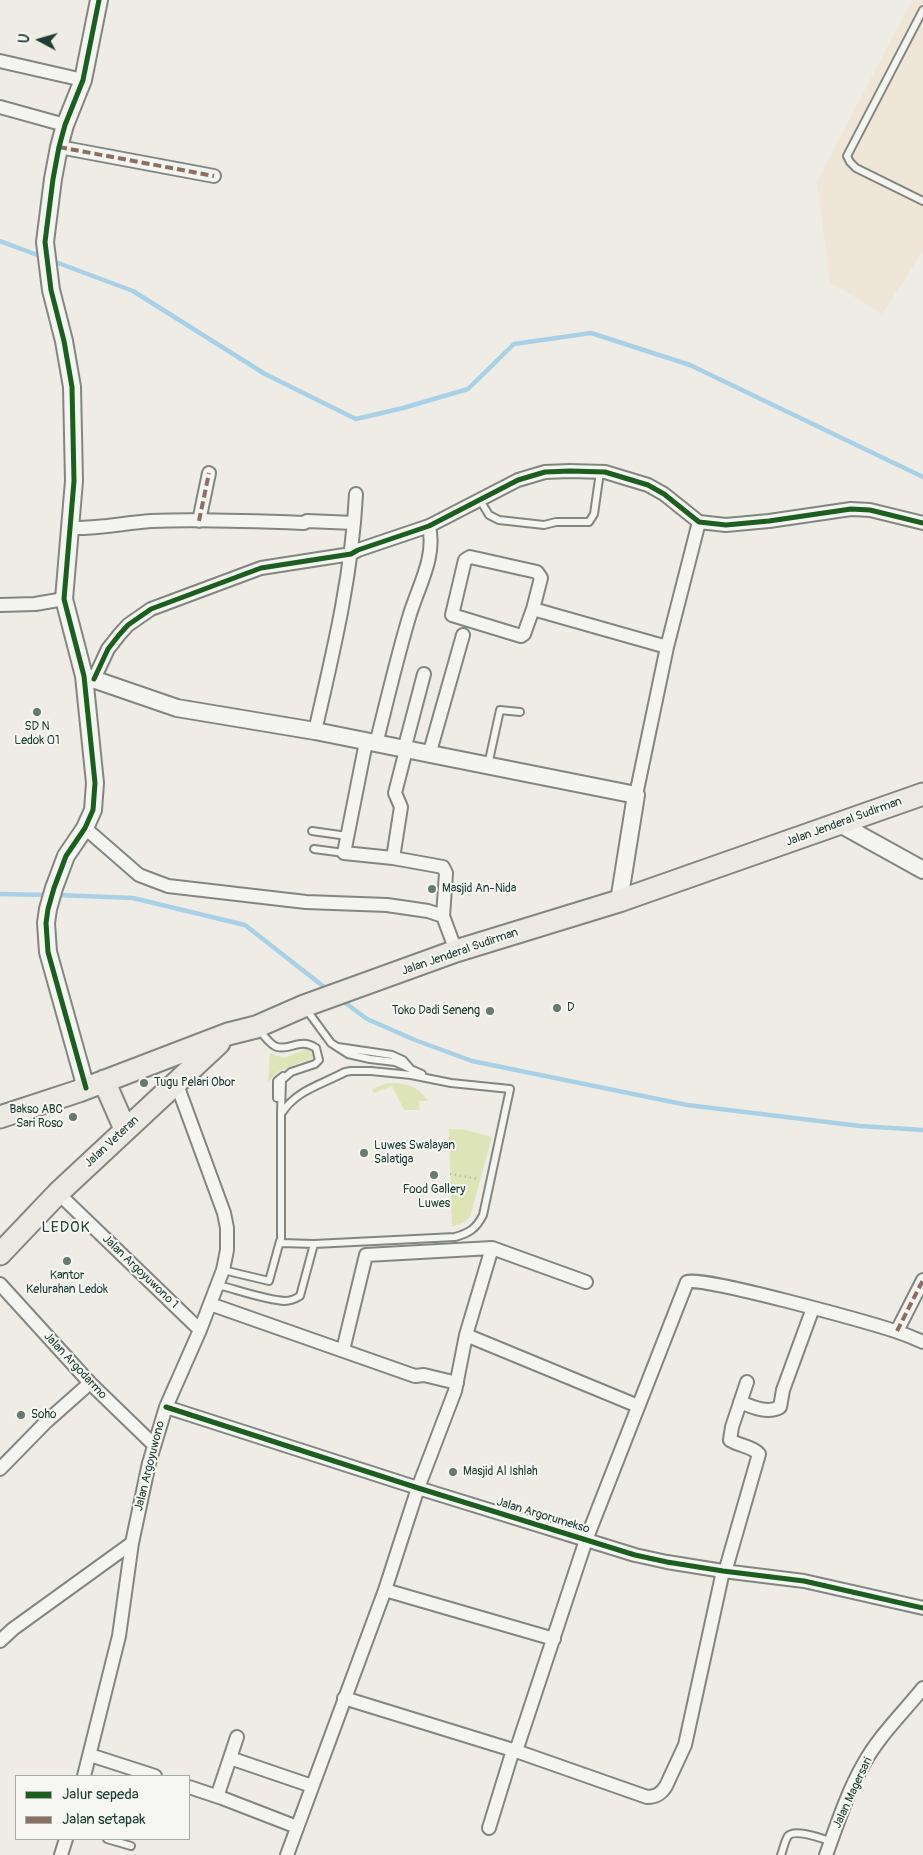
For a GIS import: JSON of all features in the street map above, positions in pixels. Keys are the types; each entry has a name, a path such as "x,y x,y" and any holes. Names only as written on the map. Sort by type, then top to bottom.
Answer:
{"main road":[{"name":"Jalan Jenderal Sudirman","path":"0,1117 95,1085 228,1034 256,1028 304,1006 456,951 619,901 923,794"},
{"name":"Jalan Veteran","path":"0,1254 58,1193 228,1034"},
{"path":"95,1085 125,1129"}],"street":[{"path":"95,1085 48,952 46,936 48,909 54,888 66,856 85,828 93,810 95,783 89,677 64,599 74,481 72,387 64,342 51,290 45,242 59,147 65,125 83,80 100,0"},
{"path":"0,61 83,80"},
{"path":"0,107 65,125"},
{"path":"59,147 214,176"},
{"path":"89,677 128,625 151,609 261,568 351,554 429,526 502,487 532,475 570,471 600,472 623,476 648,485 664,494 699,522 726,525 770,521 851,509 870,510 923,523"},
{"path":"199,521 209,473"},
{"path":"315,731 336,641 351,554 356,494"},
{"path":"70,528 83,529 143,522 233,520 354,523"},
{"path":"619,901 636,795 667,647 699,522"},
{"path":"429,526 431,538 430,553 371,743 344,853 393,858 442,867 446,873 443,916 456,951"},
{"path":"470,557 537,572 541,578 533,609 524,634 518,637 452,615 466,559 470,557"},
{"path":"0,605 35,604 64,599"},
{"path":"533,609 667,647"},
{"path":"429,755 463,635"},
{"path":"393,858 401,807 395,793 424,674"},
{"path":"89,677 177,708 315,731 636,795"},
{"path":"840,824 923,870"},
{"path":"85,828 134,871 168,886 306,902 396,906 428,911 443,916"},
{"name":"Jalan Argoyuwono","path":"84,1775 119,1636 132,1543 144,1480 166,1407 218,1285 227,1250 227,1228 224,1214 176,1082"},
{"name":"Jalan Argoyuwono 1","path":"58,1193 200,1330"},
{"path":"287,1855 385,1590 418,1488 457,1384 466,1334 492,1248"},
{"path":"343,1350 366,1255 492,1248 586,1282"},
{"path":"489,1828 586,1540 687,1282 691,1280 705,1282 813,1308 897,1331 923,1342"},
{"path":"897,1331 923,1280"},
{"name":"Jalan Argodarmo","path":"0,1284 90,1383 154,1445"},
{"path":"210,1304 416,1376 424,1375 457,1384"},
{"path":"740,1402 751,1407 774,1411 780,1407 784,1390 813,1308"},
{"path":"466,1334 638,1406"},
{"path":"344,1698 514,1751 646,1797 659,1795 666,1786 685,1745 724,1571 759,1454 755,1449 737,1445 730,1440 732,1427 748,1382"},
{"path":"0,1469 46,1422 90,1383"},
{"name":"Jalan Argorumekso","path":"166,1407 635,1555 724,1571 804,1581 923,1608"},
{"path":"0,1641 13,1629 132,1543"},
{"path":"385,1590 554,1638"},
{"name":"Jalan Magersari","path":"826,1855 863,1764 923,1688"},
{"path":"219,1791 237,1737"},
{"path":"90,1755 152,1775"},
{"path":"230,1758 312,1786"},
{"path":"190,1787 297,1827"},
{"path":"61,1855 66,1840"}],"lane":[{"path":"923,10 847,156 856,168 923,201"},
{"path":"480,500 489,516 499,520 544,525 556,522 589,522 594,514 600,472"},
{"path":"488,766 500,710 520,712"},
{"path":"312,830 347,836"},
{"path":"314,849 344,853"},
{"path":"304,1006 331,1043 348,1054 395,1062 431,1079"},
{"path":"223,1270 269,1281 280,1241 282,1080 291,1072 315,1064 319,1060 316,1048 304,1043 280,1048 275,1046 256,1028"},
{"path":"280,1241 282,1244 314,1244 454,1237 469,1233 478,1224 483,1215 510,1089 411,1075 371,1071 346,1072 301,1093 291,1100 281,1112"},
{"path":"218,1285 274,1299 294,1300 300,1296 314,1244"},
{"path":"781,1855 788,1836 792,1833 800,1833 831,1841"},
{"path":"111,1840 131,1846"}],"path":[{"path":"450,1174 491,1181"}],"shaded area":[{"path":"912,0 923,0 923,251 882,314 830,282 817,181"}],"green space":[{"path":"306,1049 310,1050 314,1056 311,1060 300,1062 278,1072 268,1082 270,1053 284,1058"},
{"path":"387,1083 415,1088 428,1101 419,1101 420,1110 404,1110 392,1086 374,1093 372,1089"},
{"path":"449,1129 466,1130 492,1137 470,1217 465,1222 452,1227"}],"waterway":[{"path":"0,241 43,257"},
{"path":"50,260 133,291 265,374 356,419 403,408 468,389 514,344 591,333 690,365 923,477"},
{"path":"0,894 49,895"},
{"path":"57,895 133,898 245,925 328,990"},
{"path":"340,999 367,1019 415,1040 472,1061 687,1105 860,1126 923,1130"}],"marked path":[{"path":"59,147 214,176"},
{"path":"199,521 209,473"},
{"path":"897,1331 923,1280"}],"cycle path":[{"path":"86,1088 48,952 46,923 54,888 66,856 85,828 93,810 95,783 84,676 64,599 74,481 72,387 64,341 51,290 45,242 59,147 65,125 83,80 99,0"},
{"path":"94,679 108,649 119,635 128,625 151,609 261,568 351,554 429,526 518,480 545,472 605,472 648,485 664,494 699,522 726,525 851,509 870,510 923,523"},
{"path":"166,1407 635,1555 723,1571 804,1581 923,1608"}],"place":[{"name":"SD N Ledok 01","path":"37,712"},
{"name":"Masjid An-Nida","path":"432,889"},
{"name":"D","path":"557,1008"},
{"name":"Toko Dadi Seneng","path":"490,1011"},
{"name":"Tugu Pelari Obor","path":"144,1083"},
{"name":"Bakso ABC Sari Roso","path":"73,1117"},
{"name":"Luwes Swalayan Salatiga","path":"364,1153"},
{"name":"Food Gallery Luwes","path":"434,1175"},
{"name":"Kantor Kelurahan Ledok","path":"67,1261"},
{"name":"Soho","path":"21,1415"},
{"name":"Masjid Al Ishlah","path":"453,1472"}],"district":[{"name":"LEDOK","path":"66,1228"}]}
